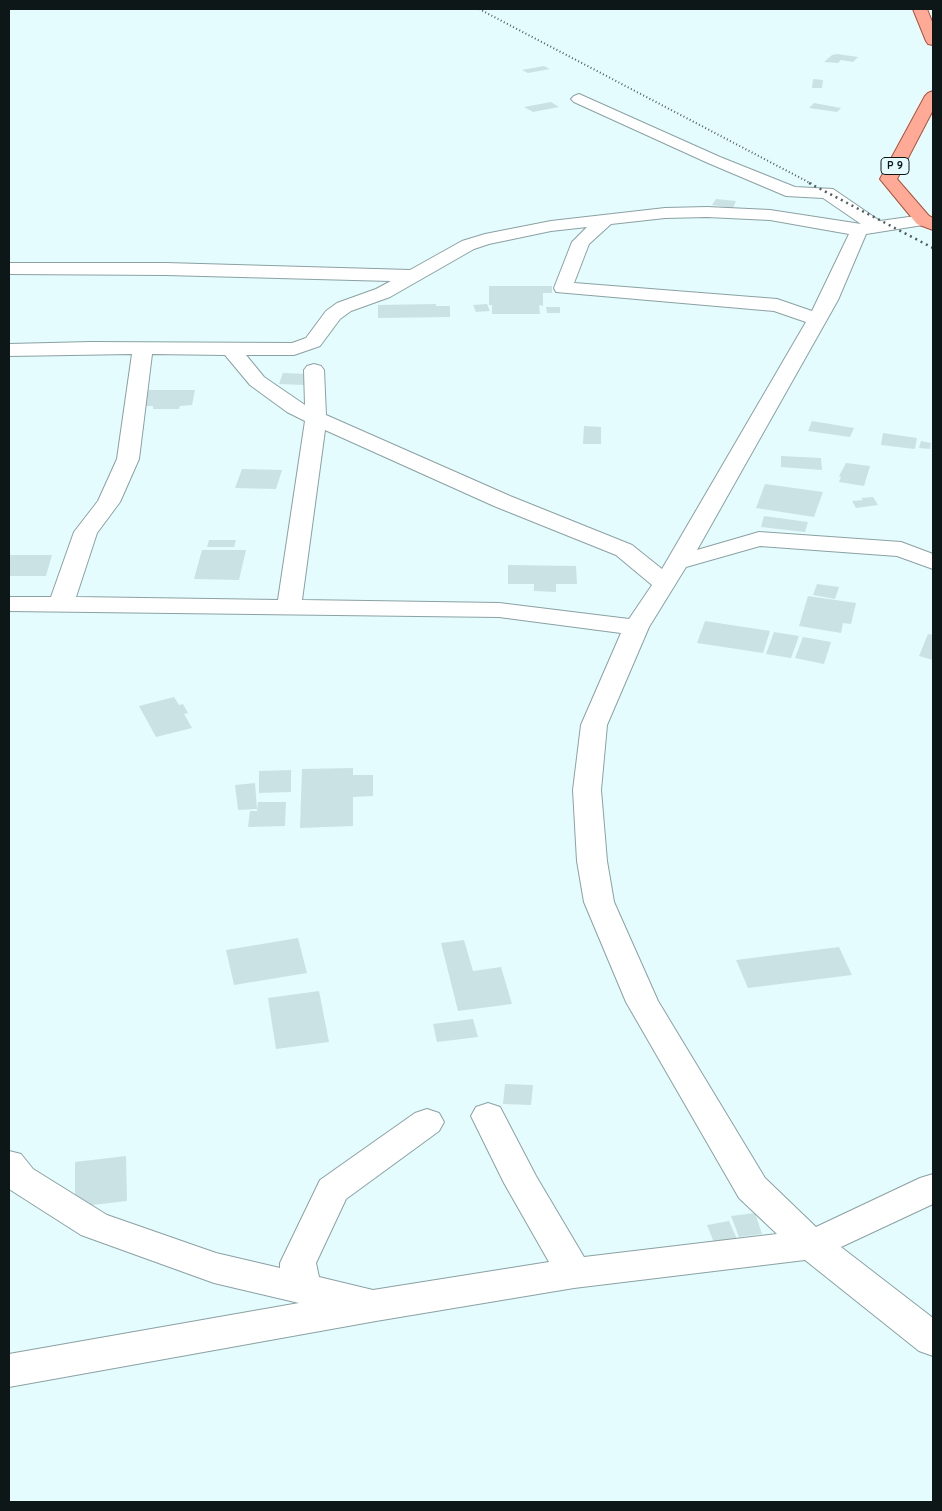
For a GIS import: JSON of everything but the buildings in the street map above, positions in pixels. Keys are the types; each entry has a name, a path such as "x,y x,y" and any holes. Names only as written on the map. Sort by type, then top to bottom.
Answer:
{"main road":[{"path":"920,9 933,41"},
{"name":"P 9","path":"928,222 888,180 933,96"}],"street":[{"path":"580,99 714,160 792,192 827,193 868,228"},
{"path":"9,350 280,350 306,346 313,342 333,314 383,293 468,245 485,239 551,226 605,221 665,212 770,215 868,228 928,222"},
{"path":"605,221 581,242 563,288 777,305 817,319"},
{"path":"868,228 670,574 636,628 594,725 587,790 592,861 599,902 642,1002 752,1188 812,1245 933,1340"},
{"path":"9,268 156,269 412,276"},
{"path":"61,605 86,532 109,502 128,459 142,349"},
{"path":"231,350 257,382 294,408 502,501 593,536 670,574 759,539 901,549 933,562"},
{"path":"290,600 316,418 314,370"},
{"path":"9,604 499,610 636,628"},
{"path":"488,1116 522,1183 574,1273"},
{"path":"303,1289 298,1264 333,1190 427,1122"},
{"path":"9,1164 21,1179 94,1225 214,1268 376,1305"},
{"path":"9,1371 376,1305 574,1273 812,1245 933,1188"}],"railway":[{"path":"479,9 812,184"},
{"path":"809,183 933,248"}]}
